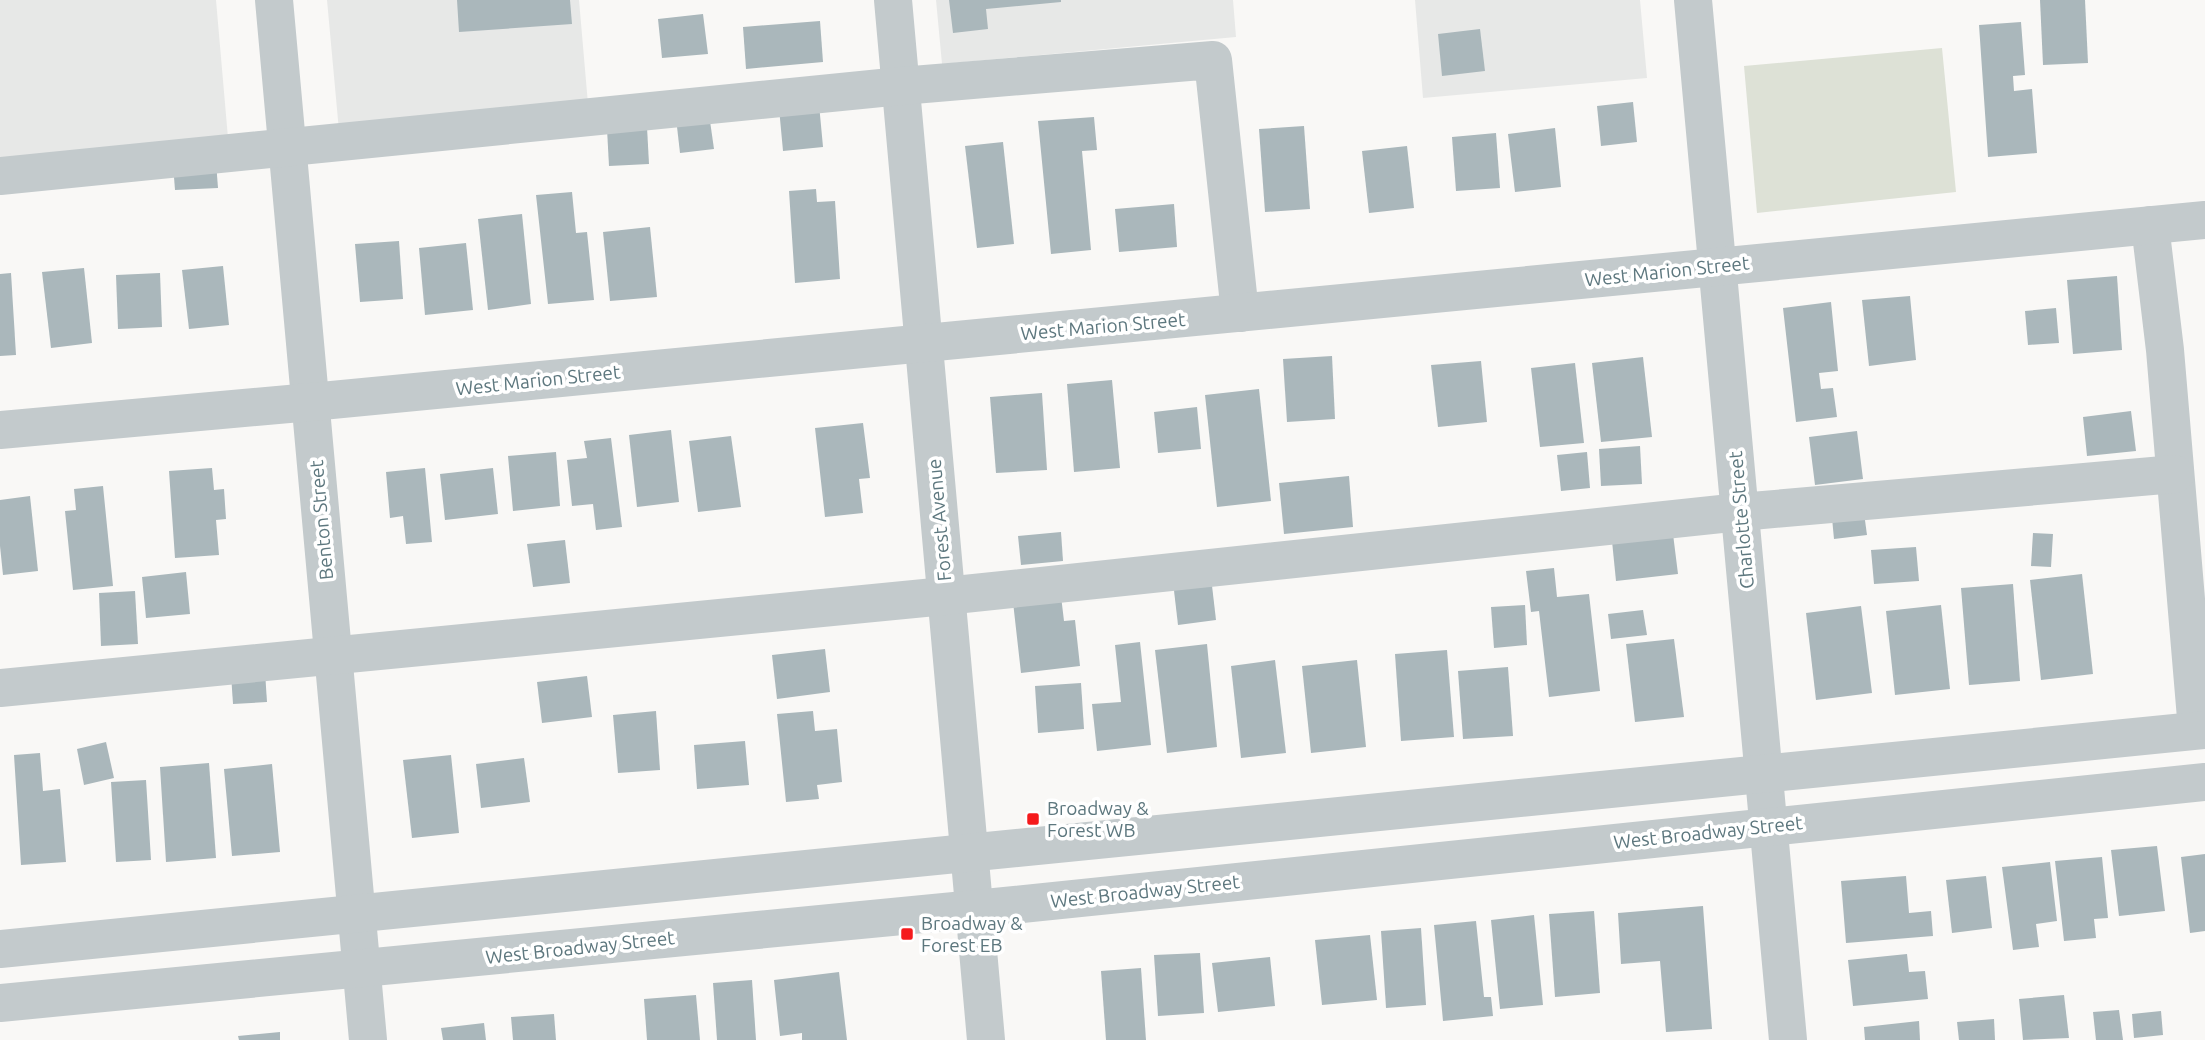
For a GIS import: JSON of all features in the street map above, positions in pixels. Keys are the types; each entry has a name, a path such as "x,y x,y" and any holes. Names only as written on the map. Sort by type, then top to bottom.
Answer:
{"street":[{"name":"Benton Street","path":"274,0 368,1040"},
{"name":"Forest Avenue","path":"892,0 986,1040"},
{"name":"Charlotte Street","path":"1693,0 1788,1040"},
{"path":"0,176 901,86 1213,60 1240,313"},
{"name":"West Marion Street","path":"0,430 2205,220"},
{"path":"0,949 2201,730 2165,350 2150,225"},
{"path":"0,688 945,596 1740,512 2175,474"},
{"name":"West Broadway Street","path":"0,1003 975,909 2205,782"}],"shaded area":[{"path":"0,0 216,0 228,138 0,162"},
{"path":"327,0 579,0 588,104 339,131"},
{"path":"936,0 1233,0 1236,37 942,64"},
{"path":"1415,0 1640,0 1647,78 1423,98"},
{"path":"1942,48 1956,192 1757,213 1744,66"}],"building":[{"path":"457,0 570,0 572,24 459,32"},
{"path":"949,0 1061,2 986,9 988,29 953,33"},
{"path":"2040,0 2085,0 2088,63 2043,65"},
{"path":"703,14 708,54 662,58 658,19"},
{"path":"820,21 823,62 746,69 743,27"},
{"path":"2021,22 2025,75 2013,76 2014,91 2032,89 2037,153 1988,157 1979,25"},
{"path":"1480,29 1485,71 1442,76 1438,34"},
{"path":"1633,102 1637,142 1601,146 1597,106"},
{"path":"819,104 823,147 783,151 779,108"},
{"path":"709,114 714,149 680,153 676,118"},
{"path":"1094,117 1097,150 1082,151 1091,250 1051,254 1038,121"},
{"path":"1304,126 1310,209 1265,212 1259,129"},
{"path":"647,127 649,164 609,166 607,129"},
{"path":"1555,128 1561,187 1515,192 1508,134"},
{"path":"1496,133 1500,188 1456,191 1452,137"},
{"path":"1003,142 1014,244 977,248 965,146"},
{"path":"1407,146 1414,208 1369,213 1362,151"},
{"path":"216,162 218,188 175,190 173,164"},
{"path":"816,189 817,202 835,201 840,279 795,283 789,191"},
{"path":"572,192 576,233 587,232 594,300 548,304 536,195"},
{"path":"1174,204 1177,247 1119,252 1115,209"},
{"path":"522,214 531,304 488,310 478,219"},
{"path":"650,227 657,297 610,301 603,232"},
{"path":"399,241 403,299 360,302 355,244"},
{"path":"466,243 473,310 425,315 419,248"},
{"path":"223,266 229,325 189,329 182,270"},
{"path":"84,268 92,343 51,348 42,272"},
{"path":"11,273 16,355 0,356 0,274"},
{"path":"160,273 162,327 118,329 116,275"},
{"path":"2117,276 2122,350 2073,354 2067,280"},
{"path":"1910,296 1916,360 1869,366 1862,300"},
{"path":"1831,302 1838,371 1819,373 1821,389 1833,388 1837,417 1796,422 1783,308"},
{"path":"2056,308 2059,343 2028,345 2025,311"},
{"path":"1332,356 1335,419 1287,422 1283,359"},
{"path":"1643,357 1652,437 1601,442 1592,363"},
{"path":"1481,361 1487,422 1438,427 1431,365"},
{"path":"1575,363 1584,443 1540,447 1531,368"},
{"path":"1112,380 1120,468 1074,472 1067,384"},
{"path":"1259,389 1271,501 1217,507 1205,395"},
{"path":"1042,393 1047,470 996,473 990,397"},
{"path":"1197,407 1201,449 1158,453 1154,412"},
{"path":"2131,411 2136,451 2087,456 2083,417"},
{"path":"863,423 870,478 859,479 863,513 825,517 815,428"},
{"path":"671,430 679,502 637,507 629,435"},
{"path":"1857,431 1863,479 1815,485 1809,437"},
{"path":"731,436 741,507 698,512 689,441"},
{"path":"611,438 622,527 596,530 593,504 572,506 567,460 587,458 584,441"},
{"path":"1640,446 1642,484 1601,486 1599,449"},
{"path":"556,452 560,506 513,511 508,456"},
{"path":"1587,452 1590,488 1561,491 1557,455"},
{"path":"212,468 214,490 224,489 226,519 216,520 219,555 175,558 169,471"},
{"path":"425,468 432,542 406,544 403,516 390,518 386,472"},
{"path":"493,468 498,514 445,520 440,474"},
{"path":"1349,476 1353,527 1284,534 1279,483"},
{"path":"103,486 113,586 73,590 65,511 76,510 74,489"},
{"path":"30,496 38,571 3,575 0,500"},
{"path":"1864,513 1867,535 1834,539 1832,518"},
{"path":"1061,532 1063,561 1021,565 1018,536"},
{"path":"2033,533 2053,534 2051,567 2031,566"},
{"path":"1673,534 1678,574 1616,581 1612,541"},
{"path":"565,540 570,583 533,587 527,544"},
{"path":"1916,547 1919,581 1874,584 1871,550"},
{"path":"1554,568 1557,597 1589,594 1600,691 1549,697 1539,611 1531,612 1526,571"},
{"path":"186,572 190,614 146,618 142,577"},
{"path":"2082,574 2093,674 2041,680 2030,580"},
{"path":"1211,577 1216,620 1178,625 1173,582"},
{"path":"2013,584 2020,681 1969,685 1961,588"},
{"path":"135,591 138,644 101,646 99,593"},
{"path":"1061,596 1064,621 1075,620 1080,666 1021,673 1013,602"},
{"path":"1525,605 1527,645 1494,648 1491,607"},
{"path":"1941,605 1950,689 1895,695 1886,611"},
{"path":"1861,606 1872,693 1816,700 1806,613"},
{"path":"1643,610 1647,635 1611,639 1608,614"},
{"path":"1674,639 1684,717 1635,722 1626,644"},
{"path":"1140,642 1151,745 1097,751 1092,704 1121,702 1115,645"},
{"path":"1207,644 1217,747 1167,753 1155,650"},
{"path":"825,649 830,692 777,699 772,655"},
{"path":"1447,650 1454,737 1401,741 1395,654"},
{"path":"1275,660 1286,753 1241,758 1231,666"},
{"path":"1357,660 1366,747 1311,753 1302,666"},
{"path":"1508,667 1513,736 1463,739 1458,671"},
{"path":"265,672 267,702 233,704 231,674"},
{"path":"587,676 592,717 542,723 537,682"},
{"path":"1081,683 1084,729 1038,733 1035,686"},
{"path":"656,711 660,770 618,773 613,715"},
{"path":"813,711 815,731 837,729 842,782 817,785 819,799 786,802 777,714"},
{"path":"745,741 749,785 697,789 694,745"},
{"path":"106,742 114,778 84,785 77,749"},
{"path":"40,753 43,791 60,789 66,862 21,865 14,755"},
{"path":"451,755 459,833 412,838 403,760"},
{"path":"524,758 530,802 481,808 476,764"},
{"path":"209,763 216,858 166,862 160,767"},
{"path":"272,764 280,852 232,856 224,769"},
{"path":"146,780 151,860 116,862 111,782"},
{"path":"2157,846 2165,911 2119,916 2111,850"},
{"path":"2205,854 2205,931 2190,933 2181,857"},
{"path":"2102,857 2108,918 2094,919 2096,938 2064,941 2055,861"},
{"path":"2050,862 2057,921 2036,924 2039,947 2013,950 2002,867"},
{"path":"1906,876 1909,913 1931,911 1933,936 1846,943 1841,881"},
{"path":"1986,876 1992,928 1952,933 1946,880"},
{"path":"1703,906 1712,1029 1666,1032 1660,961 1621,964 1618,913"},
{"path":"1594,911 1600,993 1555,997 1549,914"},
{"path":"1534,915 1543,1005 1500,1009 1491,920"},
{"path":"1476,921 1484,997 1491,997 1493,1016 1443,1021 1434,925"},
{"path":"1421,928 1426,1005 1386,1008 1381,931"},
{"path":"1370,935 1377,1000 1322,1005 1315,940"},
{"path":"1200,953 1204,1013 1158,1016 1154,955"},
{"path":"1907,954 1909,972 1925,971 1928,999 1853,1006 1848,960"},
{"path":"1270,957 1275,1006 1218,1012 1212,963"},
{"path":"1141,968 1146,1040 1106,1040 1101,971"},
{"path":"839,972 847,1040 802,1040 802,1033 780,1036 774,980"},
{"path":"752,980 756,1040 717,1040 713,983"},
{"path":"696,995 700,1040 647,1040 644,999"},
{"path":"2064,995 2069,1038 2023,1040 2019,999"},
{"path":"2119,1010 2123,1040 2096,1040 2093,1012"},
{"path":"2161,1011 2163,1035 2134,1038 2132,1014"},
{"path":"554,1014 556,1040 513,1040 511,1017"},
{"path":"1994,1019 1995,1040 1959,1040 1957,1022"},
{"path":"1919,1021 1920,1040 1865,1040 1864,1027"},
{"path":"484,1023 486,1040 443,1040 441,1028"},
{"path":"280,1032 280,1040 239,1040 238,1036"}],"place":[{"name":"Broadway & Forest WB","path":"1033,819"},
{"name":"Broadway & Forest EB","path":"907,934"}]}
